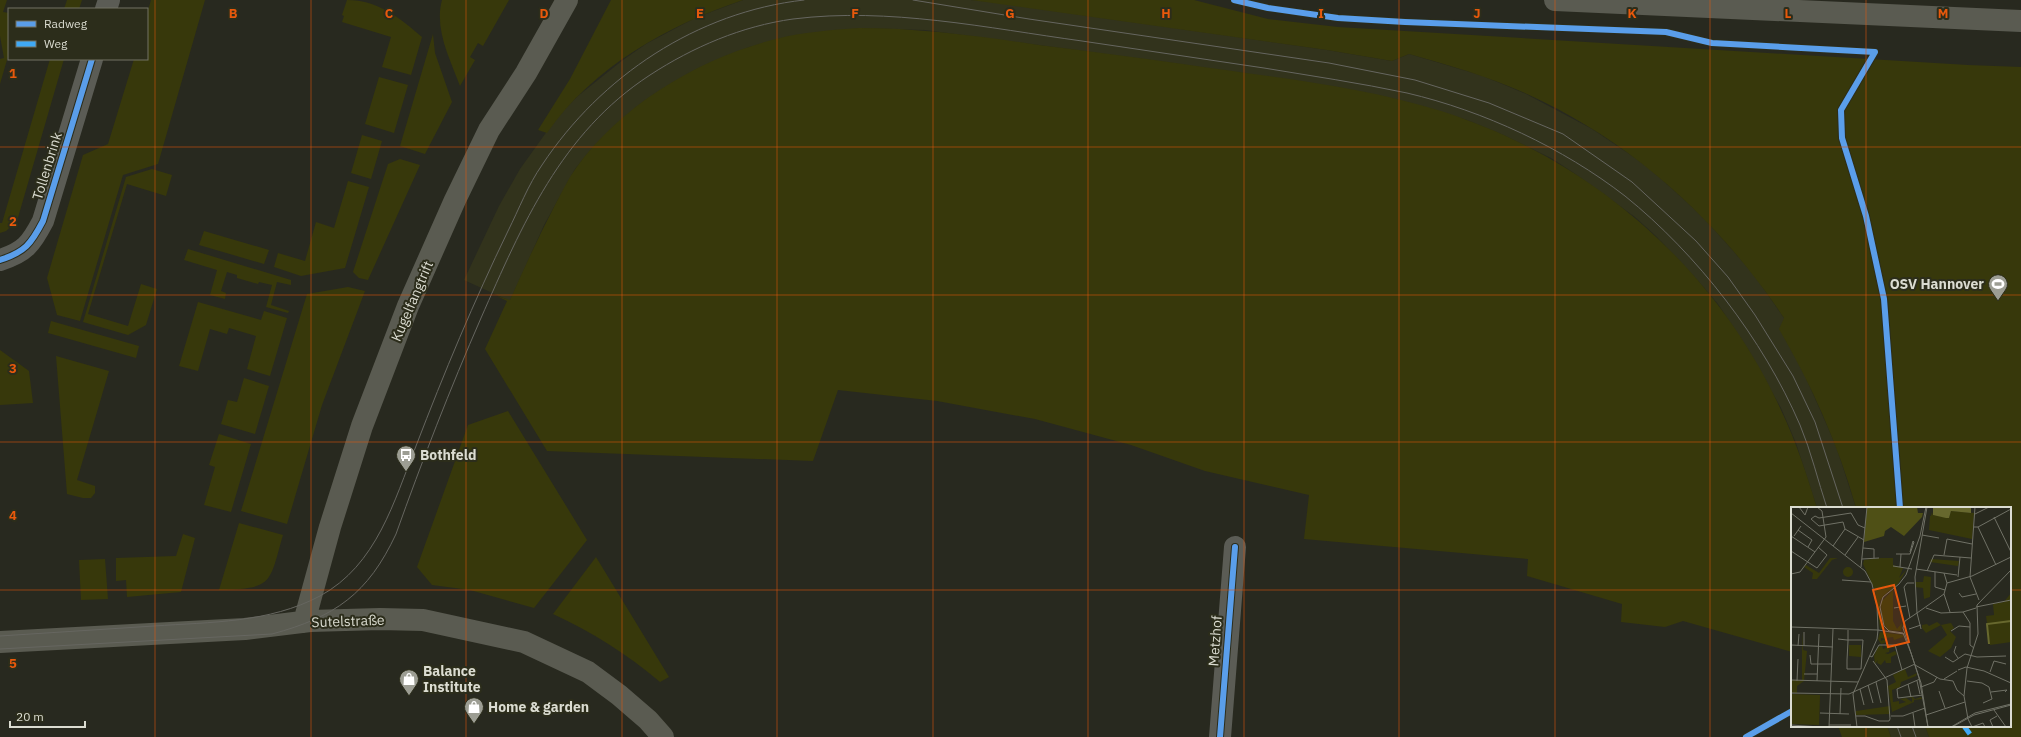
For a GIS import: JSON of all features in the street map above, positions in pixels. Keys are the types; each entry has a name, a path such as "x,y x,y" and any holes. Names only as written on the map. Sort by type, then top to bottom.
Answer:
{"main road":[{"name":"Kugelfangtrift","path":"304,622 330,528 362,426 408,306 458,193 489,130 526,73 567,0"},
{"path":"1555,0 2021,21"},
{"name":"Sutelstraße","path":"0,642 245,629 304,622 380,619 423,620 524,642 588,672 619,694 648,720 663,737"}],"street":[{"name":"Tollenbrink","path":"0,260 17,254 32,242 43,221 92,60"},
{"name":"Metzhof","path":"1220,737 1234,547"}],"shaded area":[{"path":"0,0 7,0 3,12 8,13 8,56 0,84 0,59 4,58 0,36"},
{"path":"67,0 82,0 79,8 64,8"},
{"path":"151,0 205,0 158,164 123,175 80,321 57,315 47,278 83,155 108,144 134,60 148,60 148,10"},
{"path":"347,0 369,3 388,11 422,37 411,75 382,67 391,37 342,22 344,16 342,15"},
{"path":"442,0 509,0 483,46 478,43 470,57 475,60 460,86 444,44 440,22"},
{"path":"611,0 743,0 687,22 634,51 586,88 566,109 547,133 538,130 570,79"},
{"path":"743,0 971,0 1327,50 1392,61 1409,54 1483,76 1526,94 1592,129 1647,166 1702,216 1752,272 1784,318 1802,369 1836,446 1856,507 1817,507 1796,443 1781,408 1749,351 1718,304 1656,236 1635,217 1551,158 1501,134 1467,120 1385,97 1349,90 1173,63 925,30 859,28 749,47 698,69 651,97 607,133 588,153 575,169 544,225 510,301 464,280 499,206 520,169 558,116 578,96 623,60 646,44 695,18"},
{"path":"971,0 1194,0 1268,19 1338,27 2021,67 2021,737 1929,737 1925,727 2011,727 2011,507 1856,507 1841,461 1823,416 1791,350 1779,329 1784,318 1732,249 1703,218 1671,188 1638,161 1603,136 1566,113 1513,88 1439,62 1409,54 1392,61 1327,50"},
{"path":"859,28 882,28 927,31 1147,59 1346,88 1410,102 1441,111 1496,131 1548,157 1597,189 1642,224 1684,265 1721,310 1754,358 1781,410 1792,434 1817,507 1791,507 1791,652 1683,621 1665,627 1621,622 1622,604 1527,576 1528,559 1304,539 1309,495 1205,471 1131,445 1035,419 937,401 838,390 813,461 547,451 485,349 507,301 497,296 510,300 549,217 576,168 595,145 639,104 691,71 747,47 786,37"},
{"path":"433,34 435,53 452,102 425,154 400,146"},
{"path":"50,60 64,60 17,221 6,231 0,233 0,223 2,223"},
{"path":"379,77 408,85 394,133 365,124"},
{"path":"362,135 382,141 371,179 351,173"},
{"path":"400,159 420,165 368,280 359,278 353,272 388,164"},
{"path":"152,169 172,175 166,196 127,184 88,314 128,326 141,284 157,289 146,325 128,335 83,322 126,177"},
{"path":"348,181 369,187 345,268 301,276 274,267 278,253 305,261 316,222 334,228"},
{"path":"204,231 269,250 264,264 199,245"},
{"path":"188,249 291,280 291,285 277,282 271,305 289,311 288,313 266,307 272,285 259,282 258,284 237,278 237,275 227,272 221,291 226,293 225,299 210,295 217,270 184,260"},
{"path":"348,287 365,291 322,405 287,524 241,511 307,294"},
{"path":"198,302 261,320 264,311 287,318 270,376 247,369 256,336 229,328 227,334 210,329 198,371 179,366"},
{"path":"51,321 139,346 136,358 48,333"},
{"path":"0,350 29,371 33,403 0,405"},
{"path":"56,356 109,371 77,480 95,486 95,493 91,498 83,498 67,494"},
{"path":"244,378 269,386 255,434 221,424 228,400 237,402"},
{"path":"508,411 587,540 534,608 470,590 432,585 417,567 468,425"},
{"path":"219,434 251,444 231,512 204,505 215,467 209,465"},
{"path":"239,523 283,535 275,564 266,580 260,585 250,588 219,590"},
{"path":"183,534 195,538 181,592 127,597 126,580 116,581 116,558 176,556"},
{"path":"596,557 669,677 660,682 609,644 582,628 553,614"},
{"path":"105,559 108,599 81,600 79,560"},
{"path":"1838,727 1887,727 1891,737 1842,737"},
{"path":"1887,727 1925,727 1929,737 1891,737"}],"tram line":[{"path":"0,636 239,620 281,612 301,605 320,596 340,583 356,567 370,549 381,530 400,488 437,391 495,257 532,181 566,133 593,103 623,77 655,54 690,34 726,18 764,7 804,0"},
{"path":"913,0 1029,19 1329,63 1415,80 1489,103 1563,134 1632,182 1696,241 1728,277 1755,315 1793,376 1815,422 1843,507"},
{"path":"0,649 272,634 314,620 332,611 347,600 361,588 374,573 396,534 447,398 496,283 529,216 548,183 568,153 592,124 619,98 650,75 683,55 718,39 755,27 793,19 829,16 902,17 974,25 1264,68 1372,86 1407,93 1465,110 1522,133 1576,162 1625,196 1678,244 1726,300 1767,361 1785,393 1804,435 1827,507"},
{"path":"1897,727 1901,737"},
{"path":"1912,727 1916,737"}],"marked path":[{"path":"1965,727 1972,737"}],"cycle path":[{"path":"1234,0 1268,8 1338,18 1666,32 1712,43 1875,52 1841,110 1842,138 1866,216 1884,299 1900,507"},
{"path":"0,260 16,254 26,246 35,236 43,221 92,60"},
{"path":"1220,737 1235,547"},
{"path":"1746,737 1791,712"}],"place":[{"name":"OSV Hannover","path":"1998,301"},
{"name":"Bothfeld","path":"406,472"},
{"name":"Balance Institute","path":"409,696"},
{"name":"Home & garden","path":"474,724"}]}
